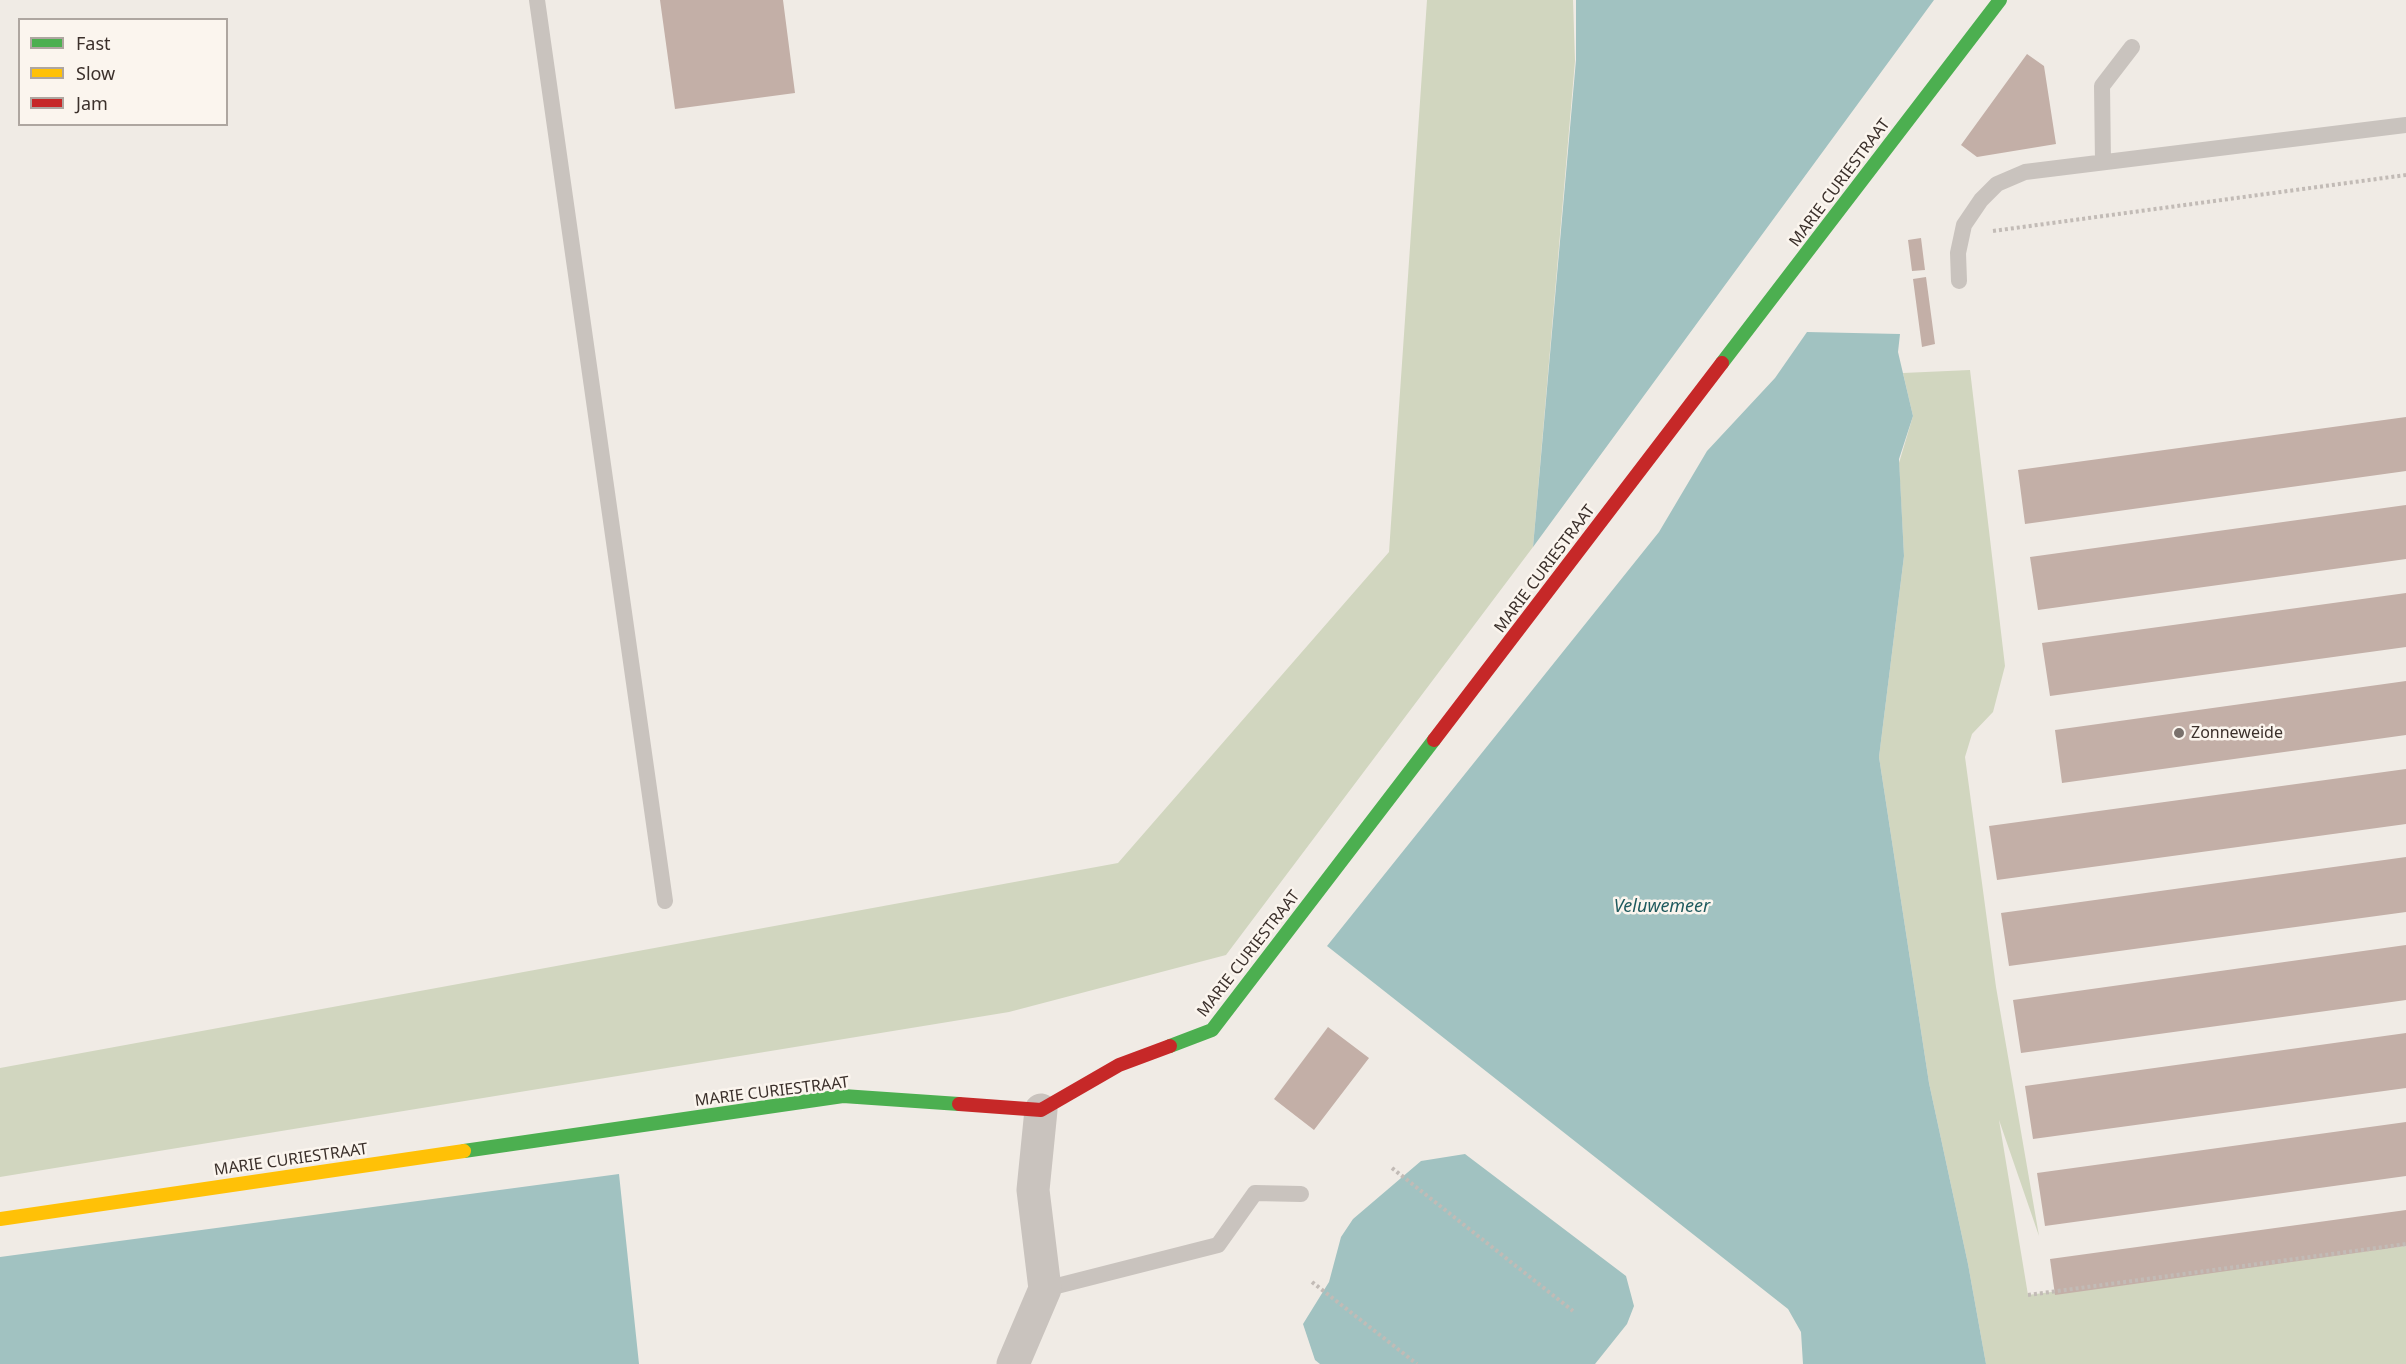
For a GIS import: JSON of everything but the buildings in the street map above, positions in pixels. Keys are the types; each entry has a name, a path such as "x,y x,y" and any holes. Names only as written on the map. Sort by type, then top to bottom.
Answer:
{"street":[{"name":"MARIE CURIESTRAAT","path":"0,1219 843,1096 1041,1110 1119,1065 1212,1030 2000,0"},
{"path":"1013,1364 1045,1289 1033,1190 1041,1110"}],"lane":[{"path":"537,0 665,901"},
{"path":"2103,162 2102,86 2132,48"},
{"path":"1959,281 1958,254 1964,225 1981,200 1997,184 2025,172 2406,125"},
{"path":"1045,1289 1218,1245 1255,1193 1301,1194"}],"path":[{"path":"1962,236 2406,175"},
{"path":"1392,1168 1573,1311"},
{"path":"2028,1295 2406,1244"},
{"path":"1312,1282 1417,1364"}],"green space":[{"path":"1427,0 1573,0 1575,61 1533,547 1226,955 1009,1012 0,1177 0,1068 1118,863 1389,552"},
{"path":"1970,370 2005,666 1993,712 1972,734 1965,757 1996,987 2039,1236 1999,1120 2028,1295 2406,1246 2406,1364 1986,1364 1968,1264 1929,1083 1879,757 1904,556 1899,463 1913,416 1903,373"}],"water":[{"path":"1576,0 1934,0 1533,547 1576,60"},
{"name":"Veluwemeer","path":"1807,332 1900,334 1898,352 1913,416 1899,459 1904,556 1879,757 1929,1083 1968,1264 1986,1364 1803,1364 1801,1332 1788,1309 1327,946 1659,532 1707,451 1775,378"},
{"path":"1465,1154 1626,1276 1634,1306 1627,1324 1595,1364 1320,1364 1315,1360 1303,1324 1329,1282 1341,1237 1353,1219 1421,1161"},
{"path":"619,1174 639,1364 0,1364 0,1257"}],"traffic: fast":[{"path":"1722,363 2000,0"},
{"path":"1170,1046 1212,1030 1434,740"},
{"path":"464,1151 843,1096 959,1104"}],"traffic: slow":[{"path":"0,1219 464,1151"}],"traffic: jam":[{"path":"1434,740 1722,363"},
{"path":"959,1104 1041,1110 1119,1065 1170,1046"}],"place":[{"name":"Zonneweide","path":"2179,733"}]}
